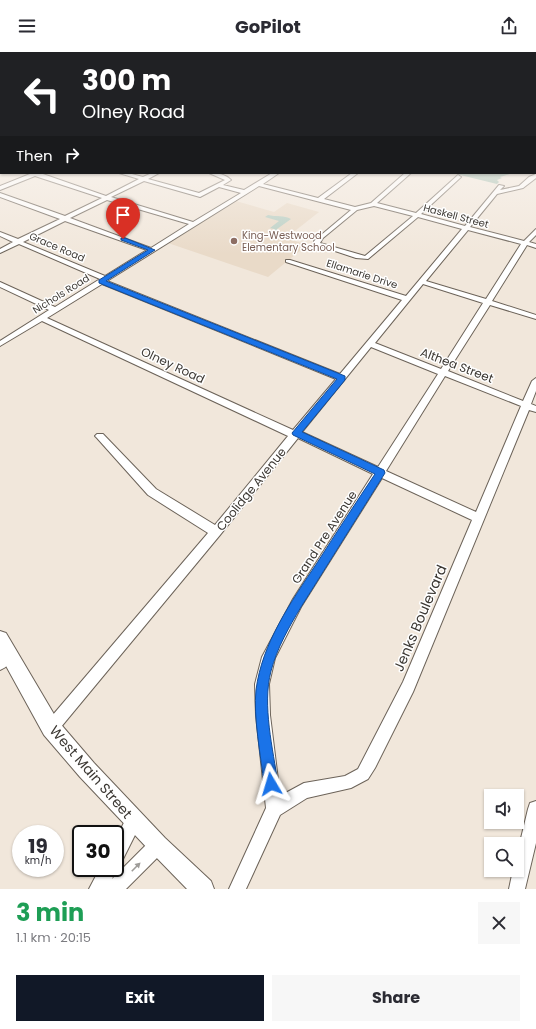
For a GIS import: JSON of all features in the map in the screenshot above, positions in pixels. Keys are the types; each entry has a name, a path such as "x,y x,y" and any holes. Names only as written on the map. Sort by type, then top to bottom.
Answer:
{"main road":[{"name":"West Main Street","path":"3,653 51,728 134,821 203,889"}],"street":[{"path":"0,188 27,176"},
{"path":"43,176 107,198 194,224"},
{"path":"131,176 198,195 203,194 227,180 228,178 222,176"},
{"path":"0,251 150,176"},
{"name":"Nichols Road","path":"0,344 271,176"},
{"path":"319,200 351,176"},
{"path":"405,176 372,205 355,209 316,242 321,246 366,258 417,215 458,177"},
{"path":"495,193 521,188 531,178 536,176"},
{"path":"258,184 355,209"},
{"path":"219,185 245,192"},
{"name":"Coolidge Avenue","path":"51,728 216,532 295,434 407,299 423,282 501,186"},
{"path":"0,195 152,250"},
{"name":"Haskell Street","path":"372,205 380,205 531,244"},
{"name":"Grand Pre Avenue","path":"274,809 263,715 262,692 265,672 278,638 290,615 443,372 488,302 531,244 536,231"},
{"name":"Grace Road","path":"0,234 104,280 342,378"},
{"name":"Ellamarie Drive","path":"288,261 407,299"},
{"path":"423,282 536,317"},
{"path":"0,284 55,310"},
{"name":"Olney Road","path":"41,318 478,518"},
{"name":"Althea Street","path":"370,344 531,407"},
{"name":"Jenks Boulevard","path":"274,809 304,791 346,783 363,774 408,687 478,518 531,407 536,381"},
{"path":"100,436 152,492 216,532"},
{"path":"517,889 536,808"},
{"path":"237,889 274,809"},
{"path":"124,840 134,821"},
{"path":"114,889 158,845"},
{"path":"97,889 104,877"}],"shaded area":[{"name":"King-Westwood Elementary School","path":"236,201 274,212 287,203 319,212 286,238 307,245 268,277 168,243"}],"green space":[{"path":"465,176 503,176 497,180 499,182 497,184"},
{"path":"268,215 291,219 277,229 278,233 276,233 274,229 270,228 279,221 265,217"}],"place":[{"name":"King-Westwood Elementary School","path":"234,241"}],"route":[{"path":"123,239 152,250 101,281 342,378 296,433 380,473 297,603 269,657 262,684 262,692 263,715 271,784"}]}
